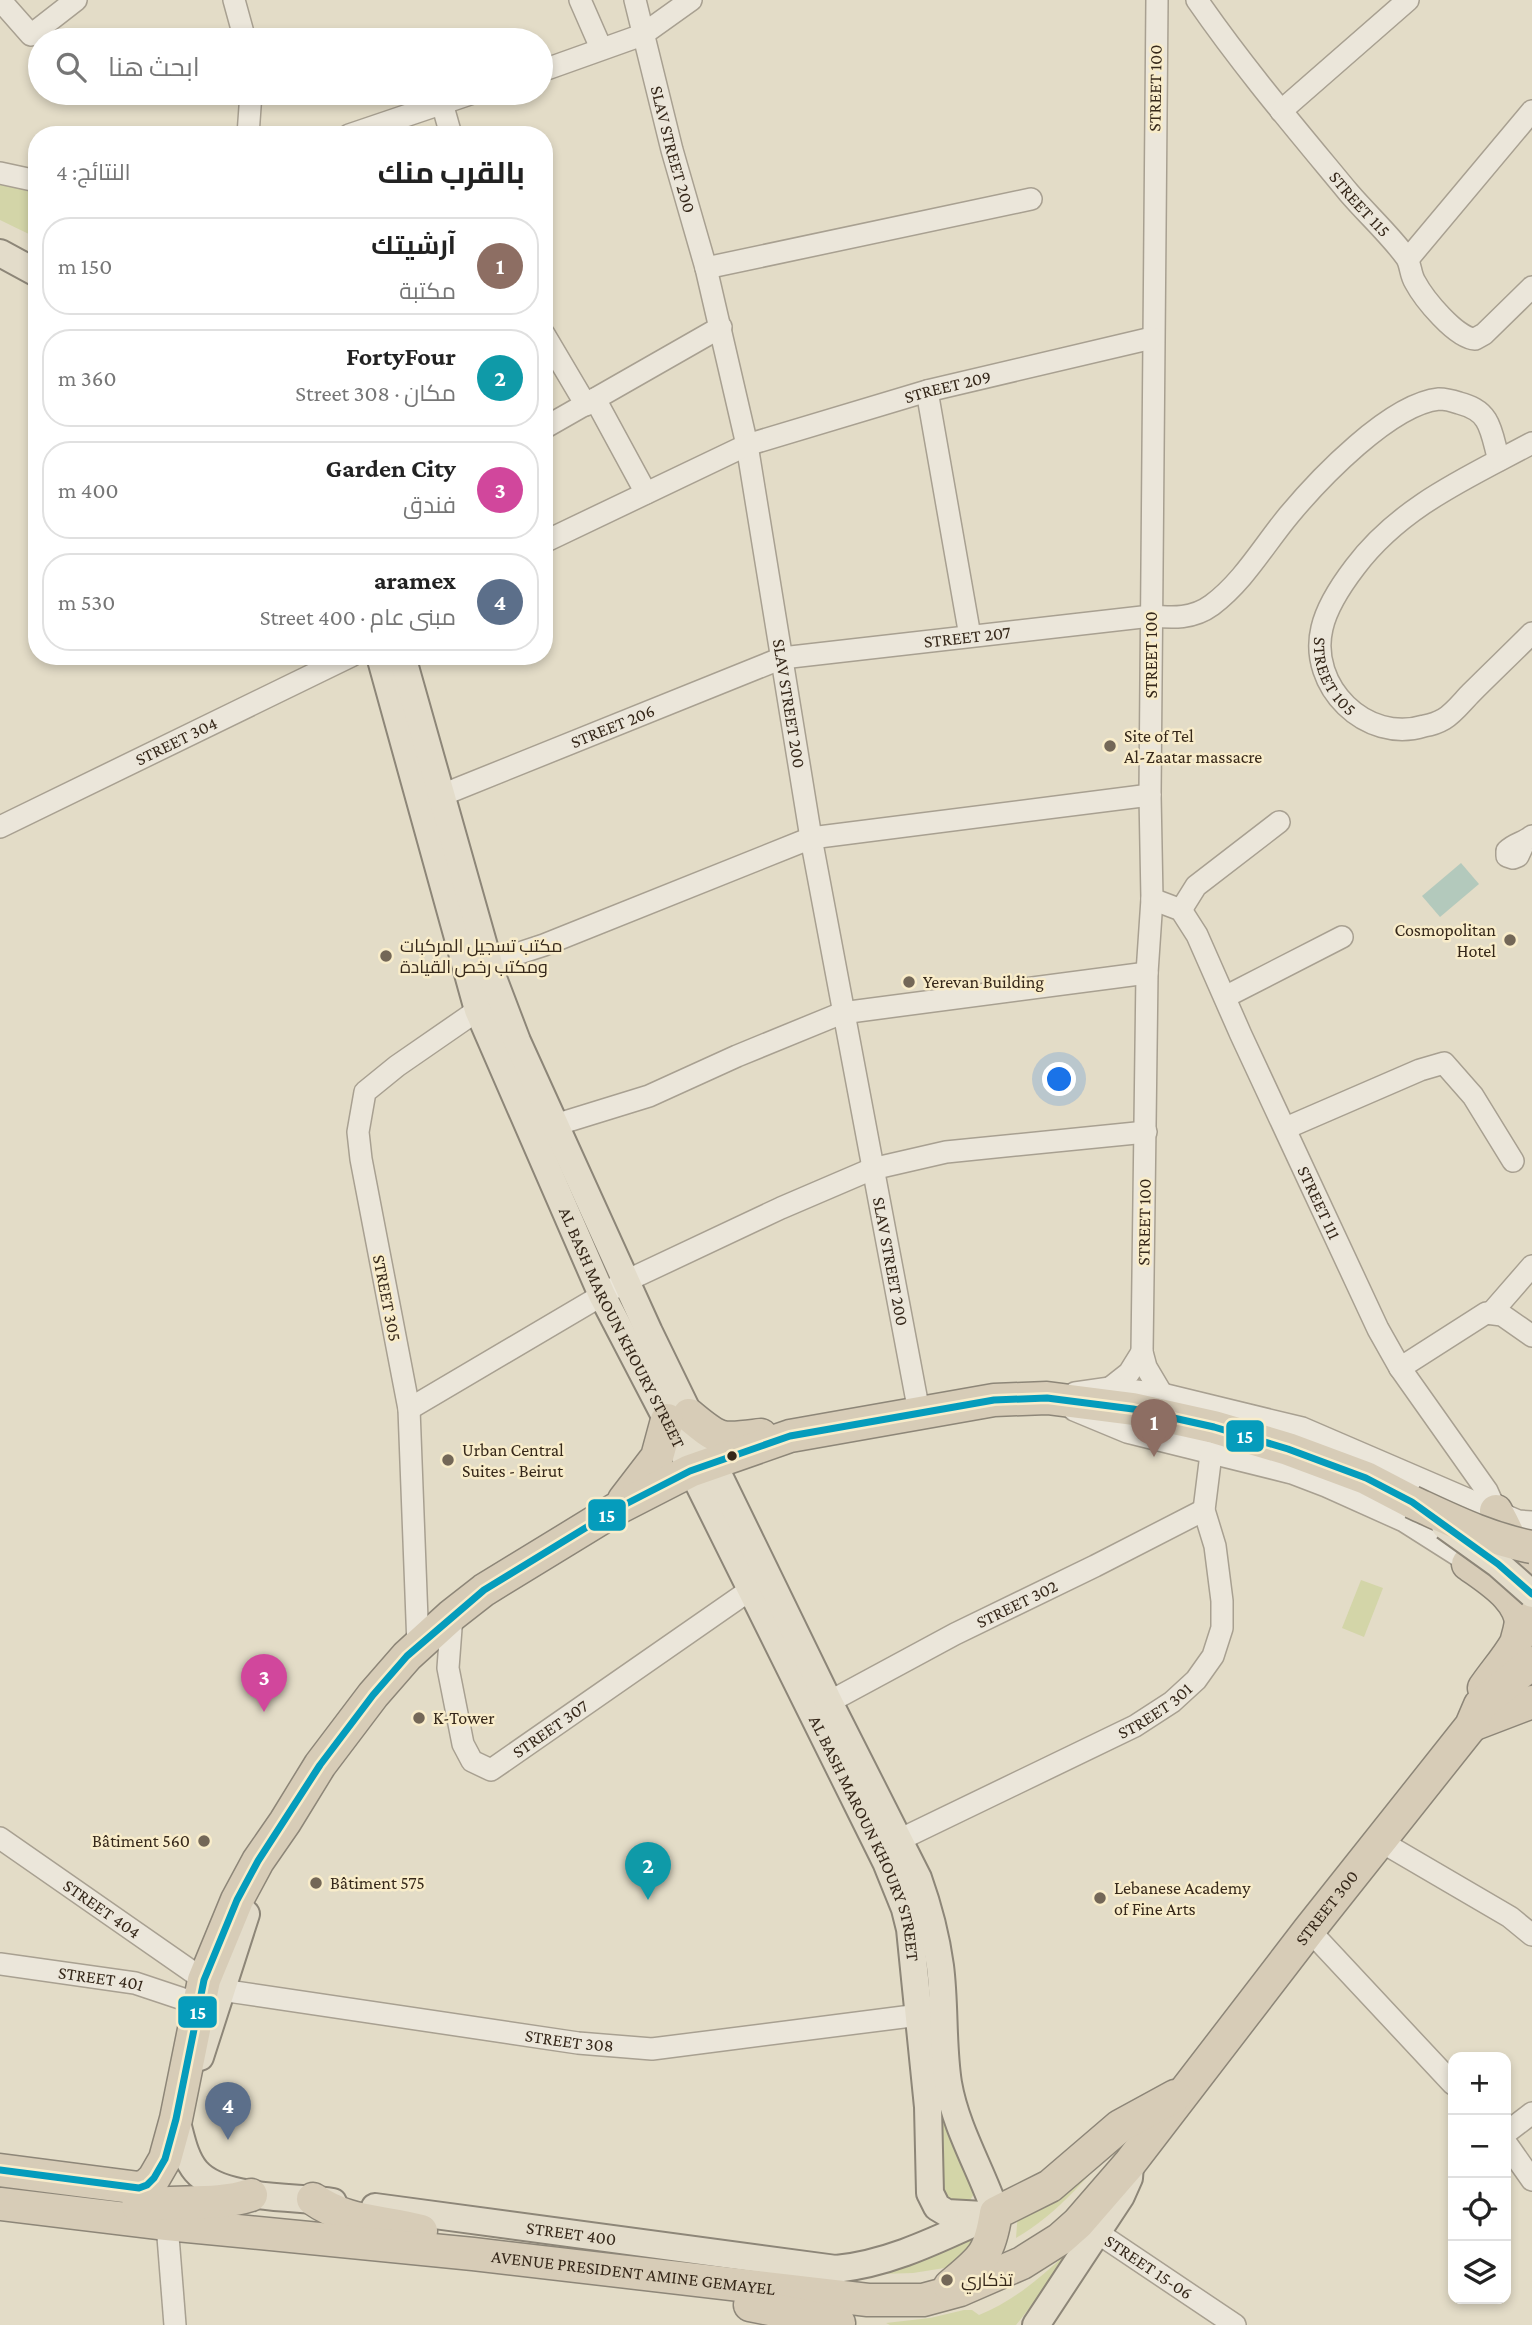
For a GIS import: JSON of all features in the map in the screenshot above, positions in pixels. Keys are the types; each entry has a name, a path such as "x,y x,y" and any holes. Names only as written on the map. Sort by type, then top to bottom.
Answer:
{"highway":[{"path":"0,2171 139,2188 147,2185 161,2168 208,1991 247,1880 320,1765 373,1695 418,1646 484,1590 618,1507 701,1466 790,1436 994,1400 1047,1398 1133,1409 1214,1427 1288,1449 1366,1478 1469,1528 1505,1541 1530,1567"},
{"path":"618,1507 657,1457 678,1417 728,1439 766,1434 790,1436"},
{"path":"1476,1716 1484,1688 1518,1641 1530,1600 1530,1567 1496,1511"},
{"path":"1468,1564 1492,1581 1514,1603 1520,1615 1522,1630"},
{"path":"1476,1716 1532,1663"},
{"path":"1476,1716 1529,1705"},
{"name":"STREET 300","path":"1185,2090 1476,1716"},
{"path":"937,2297 988,2250 992,2240 993,2214 1049,2186 1120,2126 1185,2090"},
{"name":"AVENUE PRESIDENT AMINE GEMAYEL","path":"0,2204 167,2224 473,2254 887,2302 923,2300 1003,2273 1051,2245 1078,2223 1130,2163 1185,2090"},
{"path":"111,2217 140,2206 159,2203 228,2201 251,2195"},
{"path":"313,2199 330,2211 429,2233 473,2254"},
{"path":"655,2276 694,2291 844,2324"}],"main road":[{"path":"0,233 28,248"},
{"path":"0,253 28,268"},
{"name":"AL BASH MAROUN KHOURY STREET","path":"382,665 478,1010 602,1295 678,1417"},
{"name":"AL BASH MAROUN KHOURY STREET","path":"404,665 489,963 517,1041 626,1281 678,1417 701,1466 829,1702 918,1878 940,1965 932,2013 928,2107 929,2186 933,2200 941,2211 954,2214 993,2214 986,2183 954,2111 945,2057 932,2013 898,1889 750,1590 701,1466"},
{"path":"1412,1502 1497,1564 1530,1567"},
{"name":"STREET 400","path":"176,2119 186,2154 198,2173 230,2190 251,2195 313,2199 836,2269 896,2257 993,2214"},
{"path":"1036,2325 1127,2186 1130,2163"},
{"path":"1030,2325 1053,2300"}],"street":[{"path":"0,0 28,31"},
{"path":"39,28 76,0"},
{"path":"234,0 242,28"},
{"path":"580,0 601,48"},
{"name":"SLAV STREET 200","path":"635,0 642,35 721,327 747,445 842,1013 919,1412"},
{"path":"553,66 642,35 691,0"},
{"name":"STREET 100","path":"1142,1352 1147,973 1152,899 1152,338 1157,0"},
{"name":"STREET 115","path":"1198,0 1224,39 1281,111 1408,259 1413,281 1430,304 1461,335 1475,339 1484,334 1532,288"},
{"path":"1281,111 1408,0"},
{"path":"249,126 250,105"},
{"path":"375,126 436,105"},
{"path":"443,105 449,126"},
{"path":"1408,259 1532,111"},
{"path":"0,173 28,179"},
{"path":"706,268 1031,199"},
{"path":"553,423 721,327"},
{"name":"STREET 209","path":"553,538 747,445 927,391 1152,338"},
{"path":"553,347 646,493"},
{"path":"927,391 970,636"},
{"name":"STREET 207","path":"782,658 1151,616 1192,616 1211,606 1248,568 1289,514 1353,447 1390,419 1420,404 1440,399 1475,409 1486,420 1499,460"},
{"name":"STREET 105","path":"1532,443 1464,477 1417,507 1378,541 1356,565 1331,605 1322,628 1320,652 1325,675 1336,696 1353,713 1374,725 1398,730 1422,727 1445,718 1532,633"},
{"name":"STREET 206","path":"442,795 782,658"},
{"name":"STREET 304","path":"0,827 333,665"},
{"path":"489,963 544,944 811,838 1150,795"},
{"path":"1152,899 1181,910 1196,886 1279,822"},
{"name":"STREET 111","path":"1181,910 1197,935 1378,1329 1400,1368 1487,1491 1496,1511"},
{"path":"1225,997 1342,937"},
{"path":"555,1125 649,1096 842,1013 1147,973"},
{"name":"STREET 305","path":"418,1646 409,1409 358,1132 365,1092 397,1066 478,1010"},
{"path":"1286,1128 1420,1070 1444,1063 1473,1096 1513,1161"},
{"path":"409,1409 626,1281 781,1208 872,1169 946,1152 1146,1132"},
{"path":"1400,1368 1482,1315 1492,1312 1532,1266"},
{"path":"1492,1312 1502,1315 1532,1336"},
{"path":"1110,1388 1129,1373 1142,1352"},
{"path":"1142,1352 1146,1367 1162,1394"},
{"path":"1047,1398 1110,1388 1162,1394 1302,1428 1518,1521 1532,1521"},
{"path":"1047,1398 1127,1432 1292,1473 1359,1499 1404,1521 1468,1564 1483,1571 1503,1573 1530,1567"},
{"name":"STREET 301","path":"899,1840 1135,1726 1172,1702 1196,1680 1213,1656 1222,1628 1222,1601 1216,1558 1204,1510 1212,1454"},
{"name":"STREET 302","path":"829,1702 955,1634 1204,1510"},
{"name":"STREET 307","path":"452,1615 448,1668 460,1733 472,1761 491,1770 750,1590"},
{"name":"STREET 404","path":"0,1838 208,1991"},
{"path":"1380,1841 1510,1917 1532,1936"},
{"path":"1308,1930 1448,2079"},
{"name":"STREET 401","path":"0,1964 208,1991"},
{"name":"STREET 308","path":"208,1991 578,2043 652,2049 932,2013"},
{"path":"1511,2137 1532,2113"},
{"path":"1511,2148 1532,2180"},
{"path":"167,2224 175,2325"},
{"name":"STREET 15-06","path":"1098,2233 1235,2325"}],"green space":[{"path":"0,183 28,188 28,234 0,220"},
{"path":"1361,1580 1383,1588 1364,1637 1342,1628"},
{"path":"939,2048 975,2192 969,2202 959,2207 939,2192 943,2139"},
{"path":"1122,2134 1061,2204 1016,2238 1018,2212"},
{"path":"992,2223 957,2266 913,2273 849,2275"},
{"path":"1090,2232 1016,2325 886,2323 930,2318 964,2310 972,2310 979,2315 995,2308 1024,2289"}],"shaded area":[{"path":"1461,863 1479,884 1440,917 1422,896"}],"transit line":[{"name":"15","path":"0,2170 139,2188 154,2178 165,2159 176,2119 204,1980 237,1900 258,1861 320,1765 373,1695 407,1656 484,1590 618,1508 690,1471 790,1436 994,1400 1047,1398 1133,1409 1214,1427 1288,1449 1366,1478 1412,1502 1498,1564 1532,1594"}],"place":[{"name":"Site of Tel Al-Zaatar massacre","path":"1110,746"},
{"name":"Cosmopolitan Hotel","path":"1510,940"},
{"name":"مكتب تسجيل المركبات ومكتب رخص القيادة","path":"386,956"},
{"name":"Yerevan Building","path":"909,982"},
{"name":"آرشيتك","path":"1154,1457"},
{"name":"Urban Central Suites - Beirut","path":"448,1460"},
{"name":"Garden City","path":"264,1712"},
{"name":"K-Tower","path":"419,1718"},
{"name":"Bâtiment 560","path":"204,1841"},
{"name":"Bâtiment 575","path":"316,1883"},
{"name":"Lebanese Academy of Fine Arts","path":"1100,1898"},
{"name":"FortyFour","path":"648,1900"},
{"name":"aramex","path":"228,2140"},
{"name":"تذكاري","path":"947,2280"}]}
